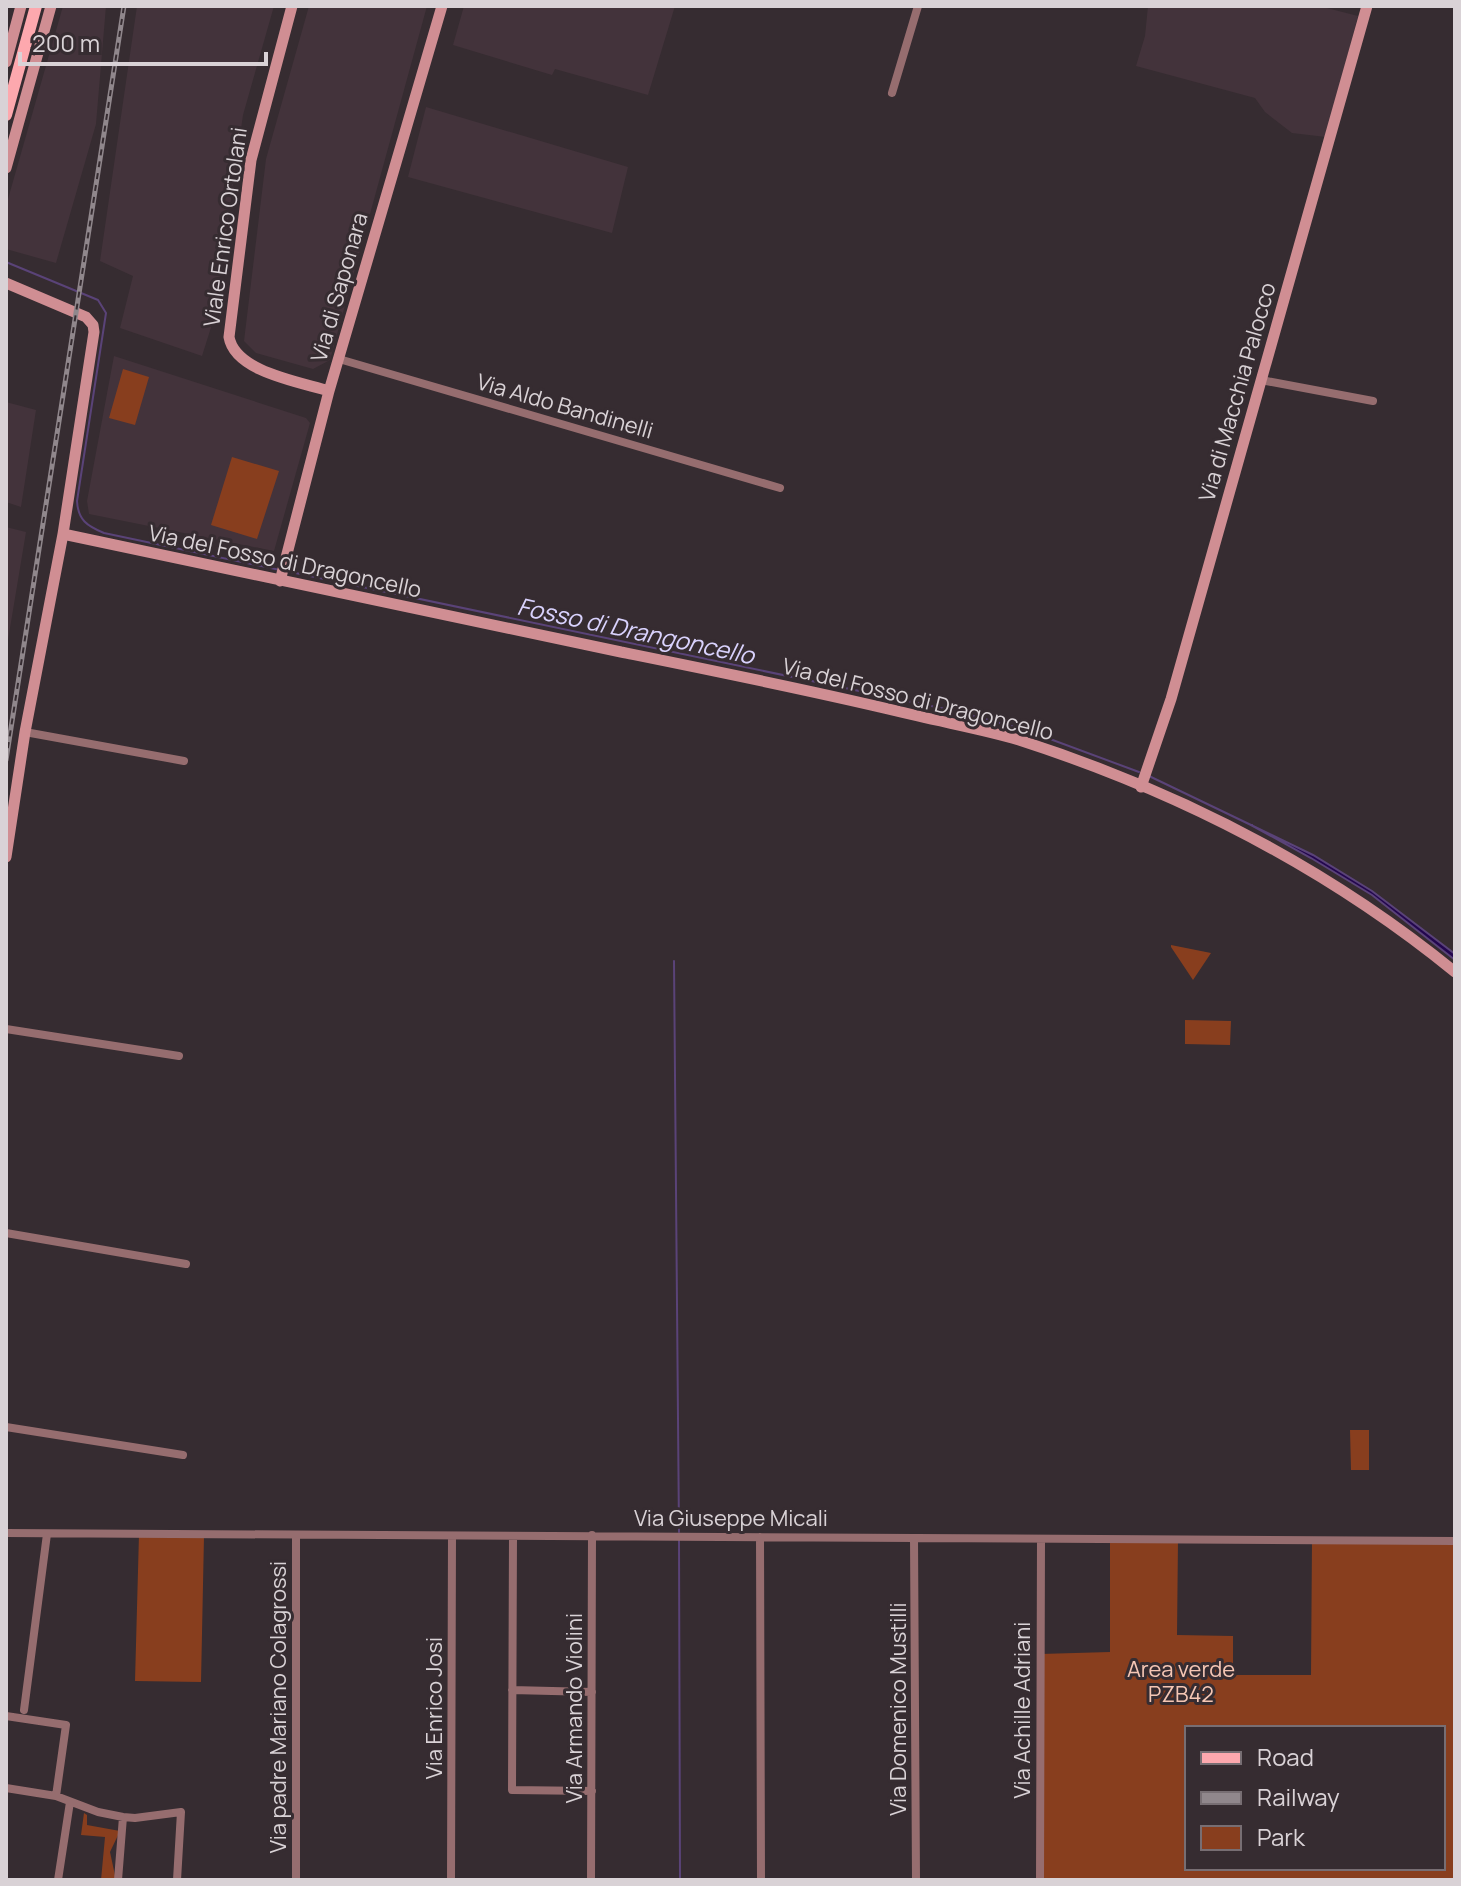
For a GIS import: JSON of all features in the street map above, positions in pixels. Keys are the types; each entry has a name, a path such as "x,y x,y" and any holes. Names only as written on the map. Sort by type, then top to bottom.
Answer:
{"main road":[{"path":"6,115 36,6"}],"street":[{"path":"6,62 21,6"},
{"path":"6,168 51,6"},
{"name":"Viale Enrico Ortolani","path":"292,6 251,160 229,337 237,356 249,364 329,391"},
{"name":"Via di Saponara","path":"280,579 329,391 442,6"},
{"path":"892,93 918,6"},
{"name":"Via di Macchia Palocco","path":"1144,778 1171,699 1367,6"},
{"path":"6,283 72,309 88,319 93,328 63,534 25,732 6,857"},
{"name":"Via Aldo Bandinelli","path":"339,359 780,488"},
{"path":"1261,380 1373,401"},
{"name":"Via del Fosso di Dragoncello","path":"63,534 885,708 1015,739 1076,760 1144,778 1285,855 1375,912 1455,972"},
{"path":"25,732 184,761"},
{"path":"6,1029 179,1056"},
{"path":"6,1233 186,1264"},
{"path":"6,1427 183,1455"},
{"name":"Via Giuseppe Micali","path":"6,1533 1455,1541"},
{"path":"24,1710 47,1534"},
{"name":"Via padre Mariano Colagrossi","path":"296,1535 296,1880"},
{"name":"Via Armando Violini","path":"591,1880 592,1535"},
{"name":"Via Enrico Josi","path":"451,1880 452,1536"},
{"path":"513,1536 512,1790 592,1791"},
{"path":"760,1537 761,1880"},
{"name":"Via Domenico Mustilli","path":"914,1538 916,1880"},
{"name":"Via Achille Adriani","path":"1040,1880 1041,1540"},
{"path":"512,1690 592,1692"},
{"path":"6,1716 66,1725 56,1796"},
{"path":"6,1788 56,1796 98,1812 123,1817 181,1812 177,1880"},
{"path":"58,1880 70,1802"},
{"path":"118,1880 123,1817"}],"shaded area":[{"path":"63,6 106,6 96,124 56,263 6,249 6,206"},
{"path":"137,6 274,6 243,115 214,318 202,356 120,328 133,276 100,261"},
{"path":"309,6 427,6 330,360 313,369 256,353 244,341 266,159"},
{"path":"464,6 675,6 648,95 555,69 552,75 453,45"},
{"path":"1148,6 1319,6 1358,16 1326,137 1292,133 1265,112 1255,98 1136,66 1145,36"},
{"path":"426,107 628,167 612,233 408,177"},
{"path":"114,356 306,418 310,423 274,551 89,514 87,501"},
{"path":"6,402 36,410 21,507 6,502"},
{"path":"6,527 26,532 6,652"},
{"path":"1251,825 1313,855 1372,891 1455,954 1455,960 1372,895"}],"green space":[{"path":"123,369 149,377 135,425 109,418"},
{"path":"232,457 279,471 257,539 211,525"},
{"path":"1171,947 1211,953 1193,980"},
{"path":"1185,1020 1231,1021 1230,1045 1185,1044"},
{"path":"1350,1430 1369,1430 1369,1470 1351,1470"},
{"path":"139,1534 204,1536 201,1682 135,1681"},
{"name":"Area verde PZB42","path":"1110,1540 1178,1540 1177,1635 1233,1636 1233,1675 1311,1675 1312,1540 1455,1541 1455,1880 1040,1880 1040,1654 1110,1652"},
{"path":"84,1813 87,1815 87,1825 120,1831 110,1852 116,1880 101,1880 105,1837 81,1835"}],"waterway":[{"name":"Fosso di Drangoncello","path":"6,262 98,300 106,313 77,501 84,522 104,533 280,570"},
{"name":"Fosso di Drangoncello","path":"286,571 955,711 1023,729 1139,772"},
{"name":"Fosso di Drangoncello","path":"1149,776 1251,825"},
{"path":"674,961 679,1532"},
{"path":"679,1539 680,1880"}],"railway":[{"path":"6,760 124,6"}]}
